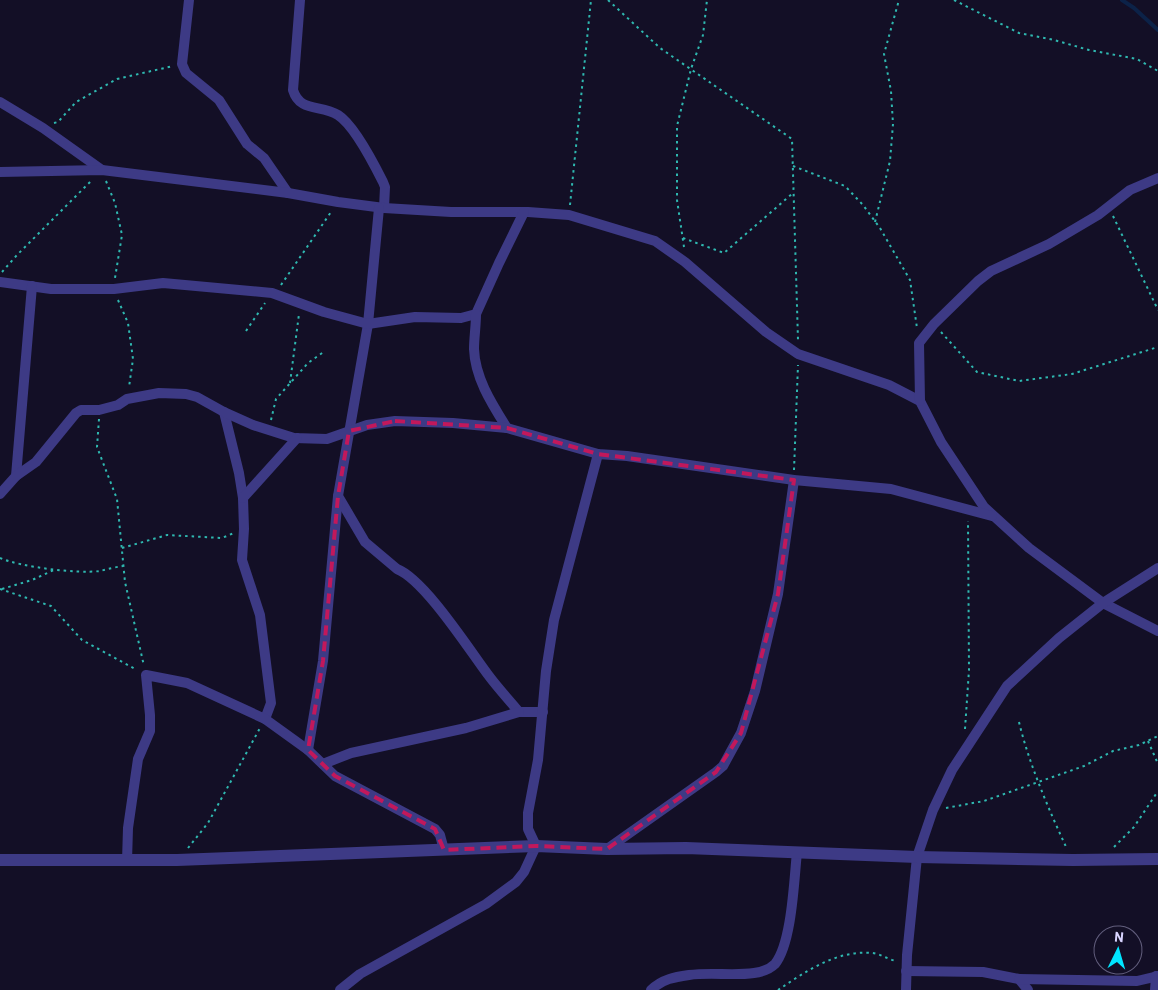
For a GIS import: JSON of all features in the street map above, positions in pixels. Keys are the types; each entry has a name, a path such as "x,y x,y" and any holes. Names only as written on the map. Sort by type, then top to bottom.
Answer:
{"street":[{"path":"189,0 182,64 186,73 219,100 246,144 264,158 288,192"},
{"path":"300,0 293,90 296,100 303,105 330,111 342,118 368,152 385,187 368,324 338,496 323,661 308,750"},
{"path":"0,102 43,128 102,170"},
{"path":"0,172 102,170 288,192 382,208 569,215 656,241 685,262 766,332 798,354 888,385 920,401"},
{"path":"1158,178 1130,190 1109,207 1049,244 991,271 978,281 934,324 919,343 920,401 942,442 984,507 1029,548 1103,603 1158,632"},
{"path":"507,428 488,397 480,375 474,351 476,314 524,212"},
{"path":"0,282 51,288 114,289 163,283 272,293 324,312 368,324 415,317 461,318 476,314"},
{"path":"16,476 32,286"},
{"path":"0,494 16,476 36,462 80,410 99,410 118,405 127,399 159,392 198,397 224,412 253,425 297,438 327,439 373,424 395,421 453,423 507,428 598,454 794,480 892,488 994,516"},
{"path":"224,412 243,498 242,560 260,615 271,693 271,703 264,719"},
{"path":"243,498 297,438"},
{"path":"340,990 360,974 505,892 524,872 536,846 528,828 528,813 538,760 546,671 554,620 598,454"},
{"path":"607,849 716,772 722,766 742,733 755,691 778,594 794,480"},
{"path":"338,496 365,542 397,569 404,572 426,594 466,642 490,677 518,712"},
{"path":"906,990 907,955 917,857 933,810 952,770 1007,686 1059,638 1103,603 1158,568"},
{"path":"127,861 128,828 138,759 150,731 146,675 187,683 264,719 308,750 335,776 434,829 440,835 444,850"},
{"path":"323,764 351,753 473,726 518,712 543,712"},
{"path":"0,860 178,860 536,846 607,849 686,848 917,857 1073,860 1158,859"},
{"path":"651,990 671,978 699,973 754,973 774,966 786,939 797,852"},
{"path":"906,971 983,972 1019,979 1138,981 1157,976 1155,990"},
{"path":"1019,979 1028,990"}],"path":[{"path":"569,215 591,0"},
{"path":"608,0 660,48 792,140 798,354 794,480"},
{"path":"685,262 684,238 678,200 677,126 691,69 703,35 707,0"},
{"path":"875,222 890,161 893,124 891,91 884,54 898,0"},
{"path":"954,0 1019,33 1089,50 1137,59 1158,71"},
{"path":"43,128 58,122 76,102 117,79 182,64"},
{"path":"793,166 845,186 863,205 910,280 919,343"},
{"path":"0,274 17,254 102,170"},
{"path":"684,238 724,253 794,192"},
{"path":"246,331 272,293 281,285 338,202"},
{"path":"1109,207 1158,310"},
{"path":"290,383 300,303"},
{"path":"934,324 977,372 1019,380 1072,374 1158,347"},
{"path":"270,430 276,398 308,363 325,351"},
{"path":"99,410 97,447 118,499 125,582 146,675"},
{"path":"963,752 969,670 968,510"},
{"path":"122,548 167,535 222,538 244,529"},
{"path":"0,558 12,563 58,569 91,571 123,566"},
{"path":"0,589 32,580 58,569"},
{"path":"0,589 52,606 82,640 146,675"},
{"path":"178,860 208,823 264,719"},
{"path":"1019,722 1024,744 1054,819 1073,860"},
{"path":"933,810 984,802 1084,766 1113,751 1148,741 1158,736"},
{"path":"1148,741 1158,764"},
{"path":"1102,860 1134,827 1158,791"},
{"path":"778,990 812,967 850,954 872,953 896,961 907,955"}],"highlighted area":[{"path":"395,421 507,428 598,454 794,480 778,594 741,733 716,772 607,849 536,846 444,850 435,829 335,776 308,750 323,661 338,496 349,431"}],"waterway":[{"path":"1122,0 1134,8 1158,30"}]}
